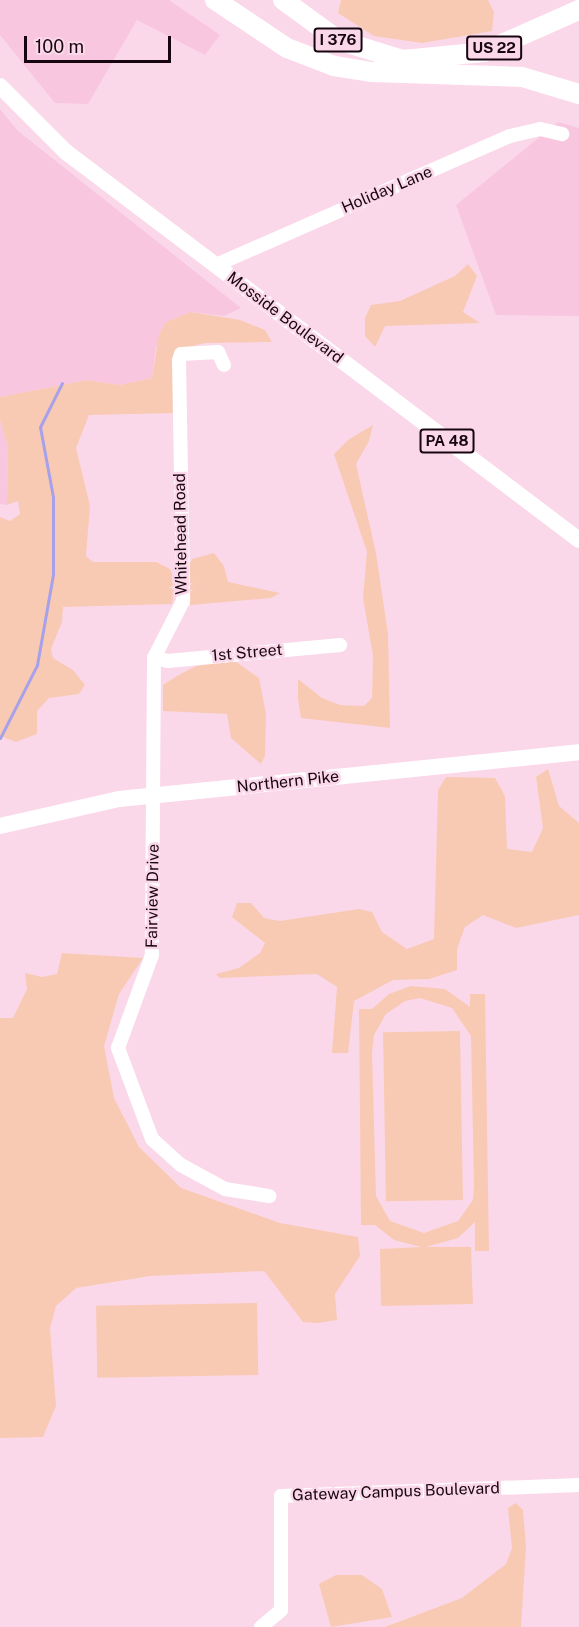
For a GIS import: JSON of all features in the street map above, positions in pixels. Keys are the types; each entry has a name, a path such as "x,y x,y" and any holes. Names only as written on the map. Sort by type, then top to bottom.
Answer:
{"highway":[{"path":"215,0 287,48 334,66 371,72 480,75 535,80 579,94"},
{"name":"I 376","path":"284,0 338,40 403,60"},
{"name":"US 22","path":"403,60 484,52 579,10"},
{"path":"403,60 480,75"}],"main road":[{"name":"Mosside Boulevard","path":"0,86 66,152 579,540"},
{"name":"Northern Pike","path":"0,826 89,804 155,795 579,752"}],"street":[{"name":"Holiday Lane","path":"216,265 510,136 540,129 562,134"},
{"name":"Whitehead Road","path":"155,795 153,658 183,601 179,360 181,354 218,352 224,365"},
{"name":"1st Street","path":"153,658 168,661 340,645"},
{"name":"Fairview Drive","path":"155,795 152,956 118,1048 152,1139 182,1165 225,1189 269,1196"},
{"name":"Gateway Campus Boulevard","path":"261,1627 281,1610 281,1496 579,1485"}],"shaded area":[{"path":"0,0 169,0 220,35 205,55 137,20 88,104 55,103 0,35"},
{"path":"341,0 488,0 494,12 492,31 422,43 374,36 338,13"},
{"path":"0,109 18,131 241,308 224,316 191,312 156,347 152,378 120,385 87,380 0,397"},
{"path":"558,122 579,128 579,316 496,315 456,205"},
{"path":"468,264 477,276 463,312 480,323 385,326 375,347 365,336 365,318 371,305 400,301 455,276"},
{"path":"191,312 240,320 265,330 272,342 205,343 177,350 174,413 89,415 76,448 90,506 86,556 93,562 156,562 170,569 176,583 172,604 63,607 62,622 51,649 53,658 73,670 85,685 79,694 49,698 37,711 37,734 16,742 0,736 0,517 10,521 20,514 18,501 7,505 8,447 0,420 0,397 87,380 120,385 152,378 159,334 166,322"},
{"path":"0,420 8,447 7,505 0,504"},
{"path":"373,425 369,441 356,464 376,553 388,634 390,728 301,718 298,699 298,679 322,698 340,705 364,706 372,698 373,656 363,598 367,552 334,454 348,440"},
{"path":"214,553 224,566 228,582 280,593 271,598 190,605 188,566 192,559"},
{"path":"235,661 259,678 266,714 265,756 261,764 231,738 227,714 163,711 163,685 196,666"},
{"path":"548,769 559,806 579,823 579,915 516,928 483,915 465,927 457,949 457,970 429,979 393,980 354,1001 348,1053 332,1053 337,987 317,974 220,978 216,974 239,968 260,953 265,943 232,917 237,903 251,903 264,918 280,921 359,909 372,912 382,932 407,949 434,939 438,790 446,777 495,778 505,796 507,849 532,852 543,828 536,777"},
{"path":"62,953 143,958 119,994 104,1046 114,1098 139,1147 181,1188 280,1223 358,1237 360,1256 335,1294 337,1320 318,1323 303,1322 264,1271 150,1276 76,1288 56,1306 50,1328 56,1406 43,1437 0,1438 0,1018 13,1018 27,989 25,973 42,977 57,974"},
{"path":"411,986 445,989 470,1007 470,994 485,994 489,1251 475,1251 475,1222 458,1238 426,1247 471,1247 473,1304 381,1306 380,1249 421,1247 394,1240 375,1225 361,1225 359,1009 372,1009 389,994","holes":["420,998 452,1008 471,1036 473,1200 458,1221 424,1233 390,1221 376,1196 372,1053 374,1035 386,1014 405,1001"]},
{"path":"460,1031 463,1200 386,1201 383,1032"},
{"path":"257,1303 258,1375 97,1378 96,1306"},
{"path":"516,1503 523,1510 526,1547 521,1627 385,1627 462,1598 506,1564 512,1548 508,1508"},
{"path":"336,1575 362,1575 382,1589 392,1617 331,1627 319,1584"}],"waterway":[{"path":"0,738 37,665 53,574 53,497 40,427 62,383"}]}
